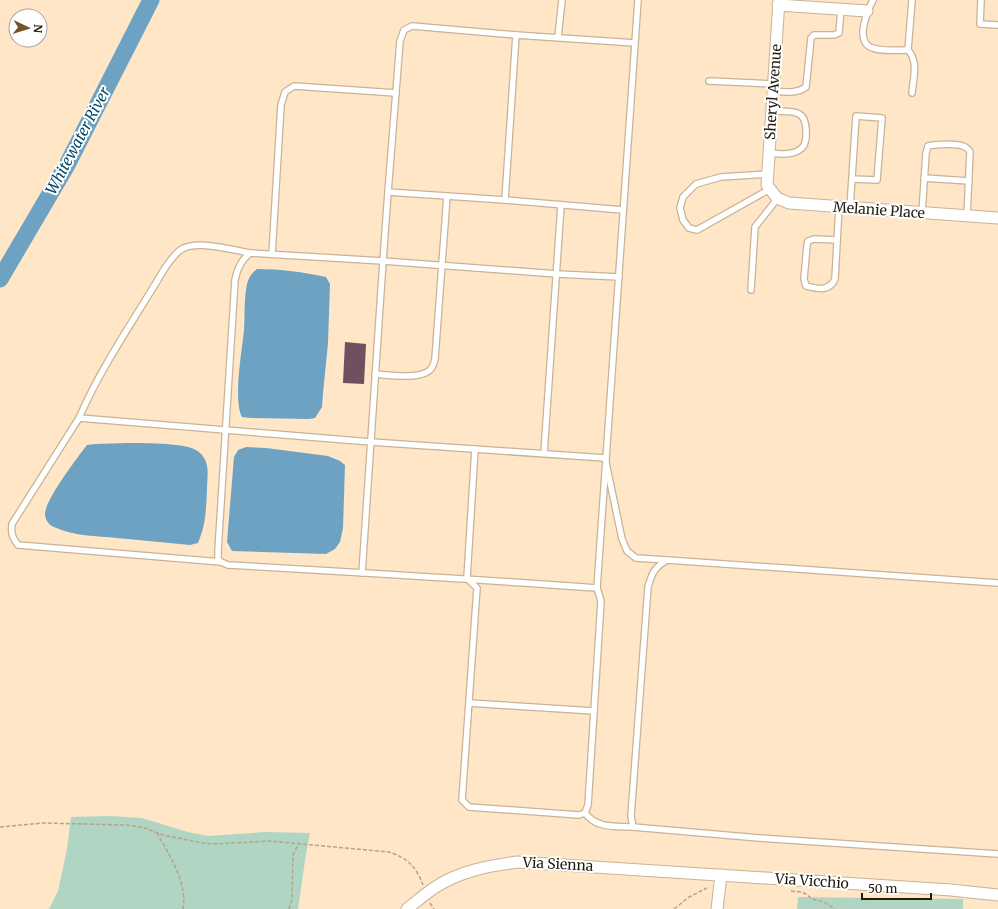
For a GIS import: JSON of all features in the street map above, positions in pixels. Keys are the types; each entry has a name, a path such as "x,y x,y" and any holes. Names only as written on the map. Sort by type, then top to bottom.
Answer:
{"street":[{"path":"779,2 842,10 867,11"},
{"name":"Sheryl Avenue","path":"768,183 779,2"},
{"path":"768,183 778,198"},
{"name":"Melanie Place","path":"778,198 789,203 998,218"},
{"name":"Via Sienna","path":"407,909 436,887 462,874 490,866 517,862 721,875"},
{"path":"717,909 721,875"},
{"name":"Via Vicchio","path":"721,875 951,890 998,895"}],"lane":[{"path":"558,37 562,0"},
{"path":"585,813 588,805 601,601 597,588 605,458 638,0"},
{"path":"873,0 867,11 863,30 865,43 870,47 882,49 908,50 913,55 915,64 912,93"},
{"path":"908,50 912,0"},
{"path":"981,0 980,24 998,25"},
{"path":"709,81 773,88 793,92 801,91 806,87 810,38 814,35 834,35 839,33 842,10"},
{"path":"362,573 388,192 400,40 404,30 412,26 635,43"},
{"path":"504,200 516,35"},
{"path":"272,254 281,105 285,92 294,86 396,93"},
{"path":"769,153 787,154 795,152 802,148 805,142 806,123 804,117 799,113 772,111"},
{"path":"837,240 814,239 808,241 804,279 806,286 814,288 827,288 832,285 835,279 837,240 852,179 856,116 882,118 877,180 852,179"},
{"path":"922,212 926,152 928,146 935,144 957,145 965,147 970,152 967,216"},
{"path":"722,177 768,183 697,230 689,228 683,220 680,208 683,197 696,184 722,177"},
{"path":"924,178 969,181"},
{"path":"388,192 623,210"},
{"path":"375,374 422,375 433,367 435,359 443,265 447,196"},
{"path":"751,290 755,227 778,198"},
{"path":"544,453 561,205"},
{"path":"597,588 467,578 228,564 221,562 18,545 13,539 11,531 12,524 79,418 86,402 110,359 165,268 181,249 188,246 202,246 250,253 619,277"},
{"path":"221,562 218,559 218,551 235,280 237,270 242,261 250,253"},
{"path":"79,418 371,442 605,458"},
{"path":"475,449 467,578 477,588 462,800 464,804 469,807 579,815 585,813"},
{"path":"605,458 622,539 627,551 636,558 998,583"},
{"path":"633,827 630,816 648,587 652,573 659,565 667,560"},
{"path":"469,703 594,711"},
{"path":"585,813 594,822 601,825 759,838 998,854"}],"path":[{"path":"0,827 43,823 92,823 142,827 188,841 213,844 269,841 389,852 403,856 414,867 426,895 434,909"},
{"path":"156,832 165,846 183,885 183,909"},
{"path":"289,909 292,899 293,855 299,843"},
{"path":"674,909 689,897 707,888"},
{"path":"791,891 806,894 812,899 824,902 835,909"}],"green space":[{"path":"110,816 142,818 188,832 208,836 265,832 310,833 298,909 49,909 58,891 67,849 71,817"},
{"path":"798,897 963,899 963,909 797,909"}],"water":[{"path":"257,269 283,270 317,275 326,277 330,284 328,343 322,407 315,418 242,417 239,409 238,388 244,330 245,295 249,278"},
{"path":"127,443 161,444 188,447 199,452 203,456 206,462 208,475 205,517 198,543 190,545 85,535 61,530 52,526 48,522 45,515 46,509 55,490 87,445"},
{"path":"246,447 328,456 345,465 343,528 340,542 335,549 326,554 232,551 227,542 234,457 238,450"}],"building":[{"path":"345,342 366,344 364,384 343,383"}],"waterway":[{"name":"Whitewater River","path":"0,279 67,165 151,0"}]}
